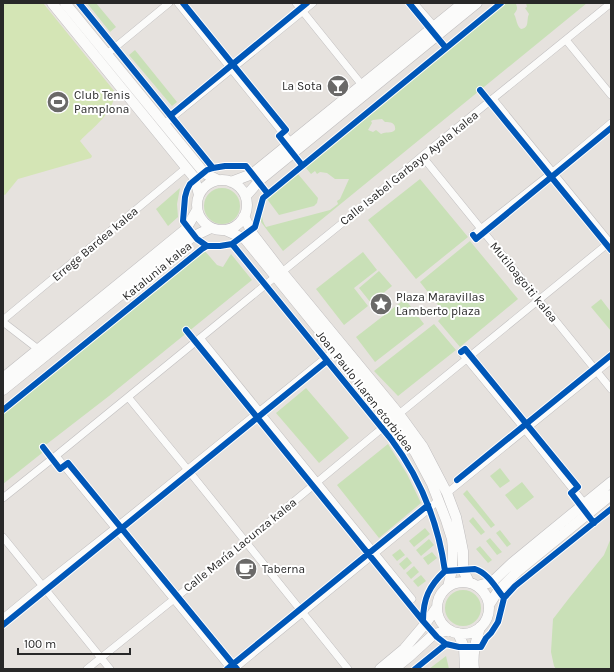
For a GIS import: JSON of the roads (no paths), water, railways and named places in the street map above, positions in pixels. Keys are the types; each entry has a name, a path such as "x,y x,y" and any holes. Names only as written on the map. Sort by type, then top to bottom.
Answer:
{"street":[{"path":"52,3 196,180 199,196"},
{"path":"65,3 204,173 218,180"},
{"path":"107,54 169,3"},
{"path":"178,3 290,143"},
{"path":"296,3 362,85"},
{"path":"164,124 313,3"},
{"path":"414,3 434,26"},
{"path":"231,182 252,174 462,3"},
{"path":"246,196 260,180 477,3"},
{"name":"Calle Isabel Garbayo Ayala kalea","path":"3,498 611,3"},
{"path":"566,40 611,95"},
{"path":"493,99 611,243"},
{"path":"473,234 553,172 611,123"},
{"name":"Mutiloagoiti kalea","path":"422,156 611,389"},
{"name":"Errege Bardea kalea","path":"3,321 186,168"},
{"path":"218,180 225,180 237,185 246,196 247,210 240,223 233,228 218,230 211,228 204,223 197,210 197,203 203,188 218,180"},
{"name":"Katalunia kalea","path":"3,378 186,229 197,210"},
{"name":"Joan Paulo II.aren etorbidea","path":"244,216 252,233 278,274 334,351 423,447 447,493 456,517 463,551 463,570 473,584"},
{"name":"Katalunia kalea","path":"3,390 192,237 211,228"},
{"name":"Joan Paulo II.aren etorbidea","path":"225,230 244,239 278,274 395,417 432,484 452,539 452,570 448,587"},
{"name":"Calle María Lacunza kalea","path":"87,669 245,542 466,358 611,243"},
{"path":"3,321 38,349"},
{"path":"200,338 412,599"},
{"path":"3,618 334,351"},
{"path":"462,352 584,504"},
{"path":"447,493 611,360"},
{"path":"128,397 348,669"},
{"path":"56,456 231,669"},
{"path":"465,669 464,647 454,632 445,626 440,620 438,614 438,599 442,592 454,583 462,582 473,584 492,582 512,563 611,482"},
{"path":"489,605 498,591 519,570 611,496"},
{"path":"234,669 438,500"},
{"path":"3,537 110,669"},
{"path":"394,669 434,634 454,632 466,634 473,632 480,627 485,621 489,605 487,597 483,591 473,584"},
{"path":"380,669 404,649 426,624 437,607"},
{"path":"474,669 474,647 480,627"}],"place":[{"name":"La Sota","path":"338,86"},
{"name":"Club Tenis Pamplona","path":"58,102"},
{"name":"Plaza Maravillas Lamberto plaza","path":"381,304"},
{"name":"Taberna","path":"246,569"}]}
